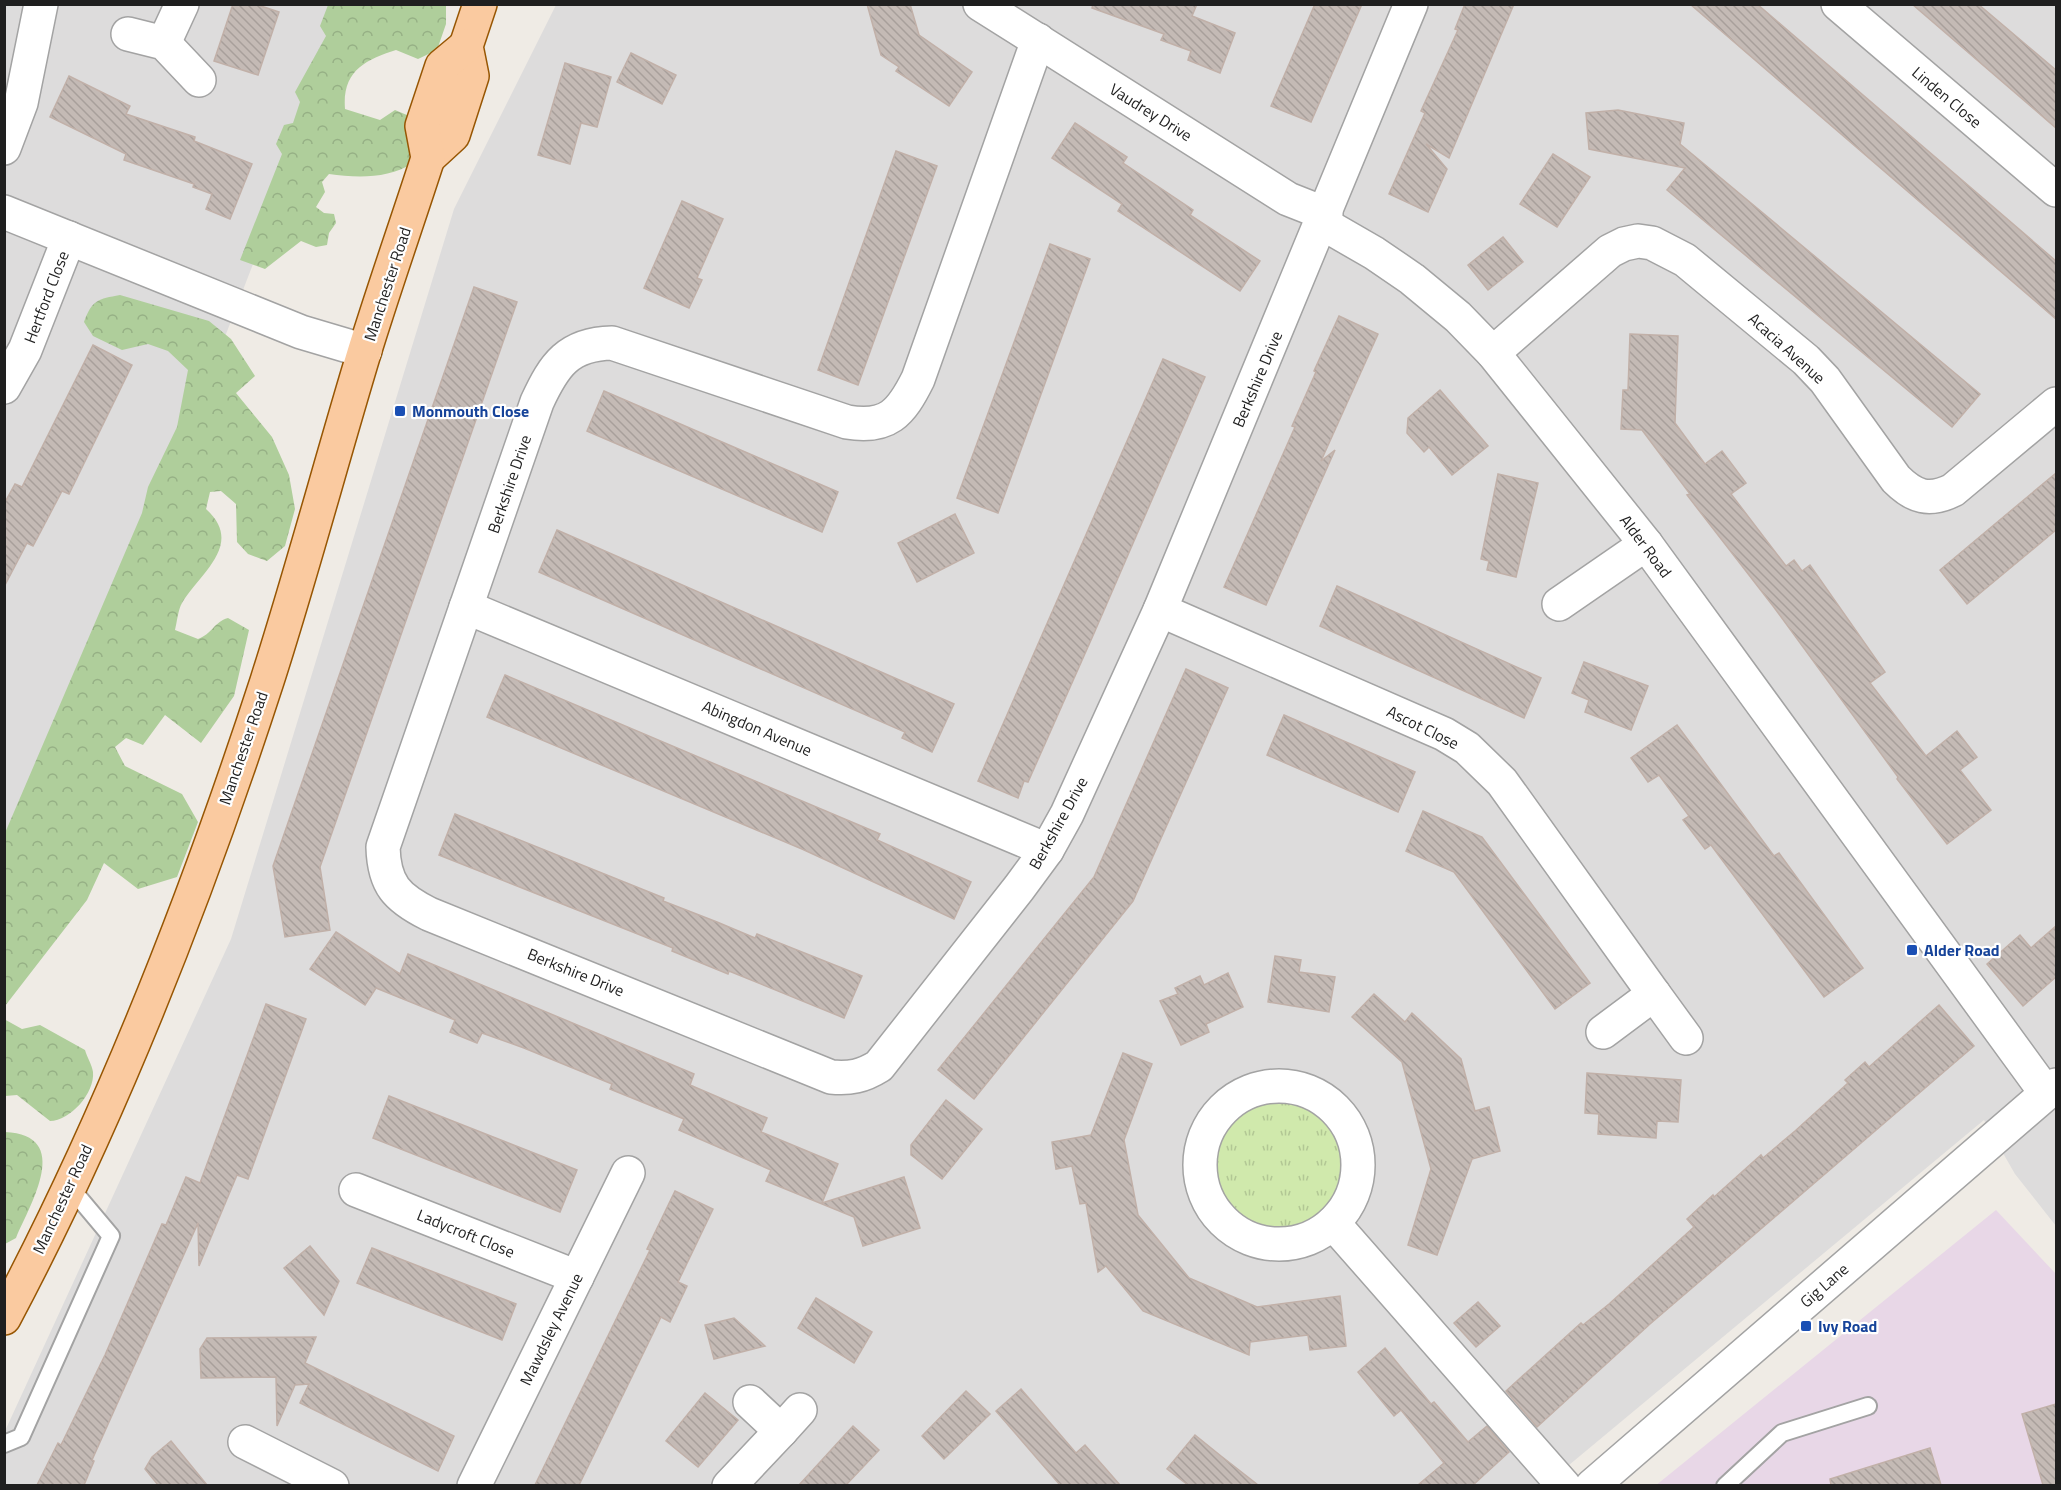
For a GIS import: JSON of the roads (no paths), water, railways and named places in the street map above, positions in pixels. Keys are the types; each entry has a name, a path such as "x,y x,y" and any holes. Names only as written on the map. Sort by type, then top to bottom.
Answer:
{"main road":[{"name":"Manchester Road","path":"4,1317 69,1186 158,986 213,838 267,679 365,351 428,158 422,126 442,66 466,46 480,4"}],"street":[{"path":"4,148 21,103 41,4"},
{"path":"164,43 182,4"},
{"name":"Vaudrey Drive","path":"980,4 1288,199 1324,218"},
{"name":"Berkshire Drive","path":"1038,40 918,379 908,400 895,415 881,423 865,425 847,422 627,346 612,343 594,343 574,351 558,364 537,402 383,847 383,867 390,884 401,897 429,914 831,1077 848,1079 865,1075 879,1065 1019,888 1047,850 1066,814 1160,610 1411,4"},
{"name":"Linden Close","path":"1838,4 2056,190"},
{"path":"128,34 164,43 199,80"},
{"path":"4,212 301,332 365,351"},
{"name":"Alder Road","path":"1324,218 1412,279 1458,317 1493,353 1646,544 2051,1089"},
{"name":"Hertford Close","path":"4,387 25,350 69,238"},
{"name":"Acacia Avenue","path":"1493,353 1610,251 1624,244 1638,241 1652,243 1685,260 1806,360 1825,380 1896,479 1908,491 1924,498 1938,497 1953,490 2056,404"},
{"path":"1559,604 1646,544"},
{"name":"Abingdon Avenue","path":"466,607 1047,850"},
{"name":"Ascot Close","path":"1160,610 1444,734 1467,748 1502,782 1686,1038"},
{"path":"1603,1032 1654,994"},
{"path":"1281,1086 1308,1090 1330,1104 1348,1124 1357,1149 1358,1176 1349,1201 1334,1223 1312,1237 1287,1244 1262,1242 1238,1233 1218,1216 1205,1194 1200,1161 1202,1144 1213,1121 1231,1101 1255,1089 1281,1086"},
{"name":"Gig Lane","path":"1592,1485 2051,1089"},
{"name":"Mawdsley Avenue","path":"474,1485 628,1173"},
{"name":"Ladycroft Close","path":"356,1189 577,1277"},
{"path":"1334,1223 1564,1485"},
{"path":"729,1485 790,1420 750,1402"},
{"path":"245,1442 332,1485"}],"lane":[{"path":"4,1444 21,1437 111,1236 69,1186"},
{"path":"1725,1485 1782,1433 1868,1406"}],"place":[{"name":"Monmouth Close","path":"400,411"},
{"name":"Alder Road","path":"1912,950"},
{"name":"Ivy Road","path":"1806,1326"}]}
